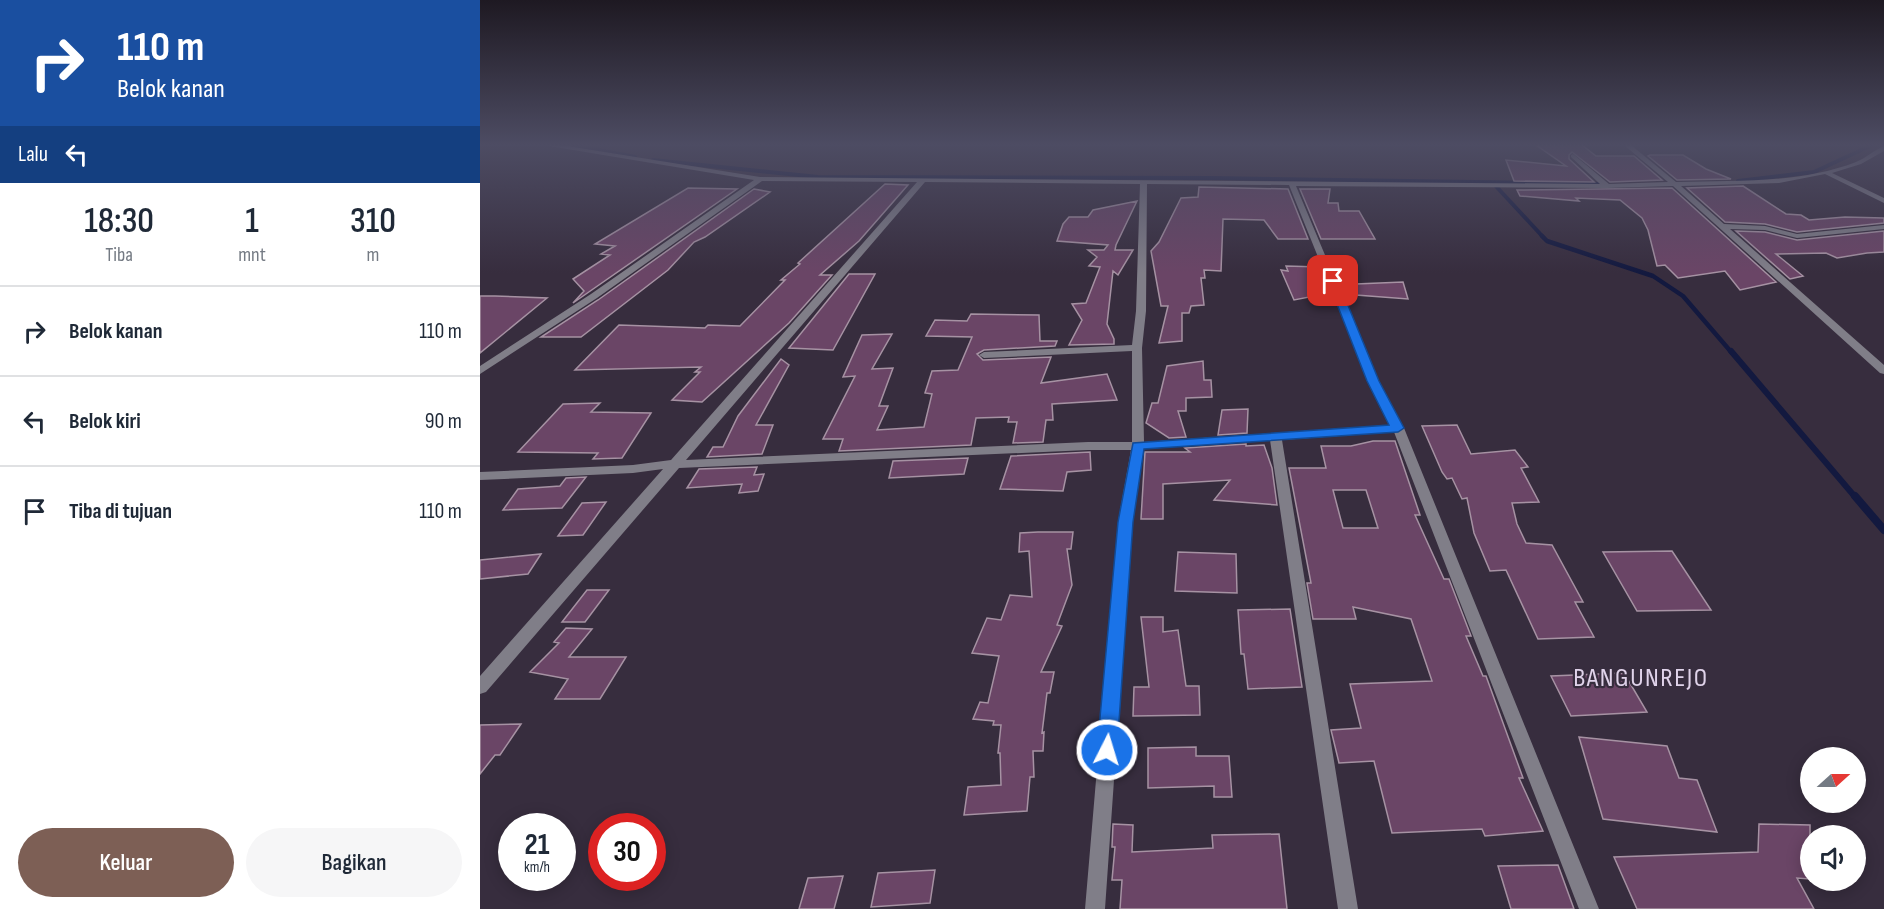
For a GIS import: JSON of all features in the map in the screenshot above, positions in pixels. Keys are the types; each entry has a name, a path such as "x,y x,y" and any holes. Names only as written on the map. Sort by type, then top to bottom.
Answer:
{"street":[{"path":"480,371 594,296 748,187"},
{"path":"480,687 673,464 842,276 917,187"},
{"path":"1095,909 1125,522 1138,446 1137,348 1141,311 1144,187"},
{"path":"1294,187 1373,381 1398,428 1589,909"},
{"path":"1679,187 1884,371"},
{"path":"1856,187 1884,201"},
{"path":"1721,226 1765,228 1797,236 1884,227"},
{"path":"984,354 1137,348"},
{"path":"480,476 633,469 673,464 1088,446 1138,446 1398,428"},
{"path":"1275,435 1348,909"}],"building":[{"path":"881,187 906,187 859,241 820,275 832,275 789,323 702,402 672,400 700,372 695,372 701,367 575,370 619,325 705,328 708,325 740,326 785,280 781,280 800,264 798,263"},
{"path":"1199,187 1288,189 1308,239 1278,239 1264,220 1223,219 1221,271 1204,270 1205,278 1201,278 1204,305 1191,306 1189,313 1182,313 1182,341 1159,343 1168,306 1161,306 1151,251 1159,242 1181,198 1198,197"},
{"path":"1745,187 1786,214 1801,215 1809,220 1845,217 1884,218 1884,223 1797,232 1765,224 1725,222 1687,188"},
{"path":"688,188 737,189 573,303 584,291 573,279 610,255 601,254 615,246 595,244"},
{"path":"1672,188 1776,282 1740,290 1725,271 1678,278 1665,265 1657,266 1648,230 1642,218 1620,200 1576,198 1579,201 1520,196 1517,190"},
{"path":"754,189 770,192 705,237 694,242 668,270 581,337 541,337 598,300"},
{"path":"1300,189 1330,189 1328,203 1338,203 1339,211 1359,211 1375,239 1321,239"},
{"path":"1137,201 1115,250 1133,250 1118,275 1113,271 1107,324 1114,344 1069,345 1082,320 1072,304 1086,303 1100,267 1089,266 1097,257 1088,250 1104,250 1108,245 1057,241 1063,224 1069,217 1088,217 1093,210"},
{"path":"1736,231 1765,232 1797,240 1884,231 1884,252 1837,258 1826,253 1776,254 1803,276 1790,279"},
{"path":"1286,266 1320,267 1330,293 1294,300 1281,270 1288,271"},
{"path":"849,274 875,274 833,350 789,348"},
{"path":"1403,282 1408,299 1356,295 1356,284"},
{"path":"480,296 495,296 547,298 480,353"},
{"path":"971,314 1039,315 1040,341 1057,341 1055,346 984,350 977,354 983,360 1051,357 1041,383 1107,374 1117,400 1052,404 1053,420 1046,420 1043,442 1013,443 1017,422 1008,422 1009,417 976,418 971,445 839,451 843,439 823,439 855,376 843,377 862,335 892,334 872,369 893,368 879,406 888,406 877,430 924,427 932,394 925,393 932,371 958,370 972,337 926,336 935,320 967,321"},
{"path":"781,359 789,365 756,425 773,425 762,454 707,457 713,447 723,447 738,416"},
{"path":"1203,361 1204,380 1211,380 1212,397 1186,398 1186,411 1178,411 1186,437 1169,438 1146,423 1152,403 1158,403 1167,366"},
{"path":"600,403 591,412 651,413 622,458 593,459 598,453 518,452 563,404"},
{"path":"1248,409 1247,433 1218,435 1222,410"},
{"path":"1457,425 1471,454 1515,450 1528,467 1521,468 1539,502 1512,503 1517,524 1526,543 1552,545 1583,602 1575,602 1594,637 1538,639 1506,570 1490,571 1474,533 1467,498 1462,499 1452,478 1447,479 1442,472 1422,426"},
{"path":"1373,441 1395,441 1420,515 1415,515 1444,579 1449,579 1471,636 1466,636 1483,676 1486,676 1523,778 1519,778 1543,831 1485,836 1482,829 1392,833 1374,761 1339,763 1331,730 1361,728 1350,684 1432,681 1411,619 1353,607 1356,619 1313,619 1307,583 1311,583 1289,468 1326,468 1321,446 1351,446","holes":["1333,490 1366,490 1378,528 1343,528"]},
{"path":"1246,444 1246,446 1264,445 1272,468 1277,505 1214,500 1230,480 1163,484 1163,519 1141,519 1145,452 1190,452 1185,448"},
{"path":"1090,452 1091,470 1067,472 1063,491 1000,489 1011,456"},
{"path":"968,458 964,474 889,478 893,461"},
{"path":"757,467 754,475 764,474 758,491 739,493 742,484 687,488 699,469"},
{"path":"586,477 562,508 503,510 518,489 560,486 566,478"},
{"path":"606,502 583,535 558,536 582,503"},
{"path":"1073,532 1071,549 1067,549 1072,585 1057,625 1062,626 1041,672 1054,672 1050,693 1047,693 1042,733 1044,732 1043,751 1033,751 1034,777 1030,777 1027,811 964,815 968,787 1001,785 1000,753 998,753 1001,725 993,725 994,721 973,719 980,702 988,703 999,656 972,653 987,618 1001,620 1010,595 1032,597 1029,551 1019,552 1020,533"},
{"path":"1672,551 1711,610 1637,611 1603,552"},
{"path":"1178,552 1236,554 1237,593 1175,591"},
{"path":"541,554 528,574 480,579 480,560"},
{"path":"587,590 609,590 585,622 562,622"},
{"path":"1290,609 1302,687 1248,689 1244,654 1241,654 1238,610"},
{"path":"1141,617 1163,617 1163,632 1178,630 1186,686 1199,686 1200,715 1133,716 1134,687 1149,687"},
{"path":"566,628 592,629 569,657 626,657 600,699 555,699 568,679 530,672 559,643 554,642"},
{"path":"1624,673 1647,712 1571,716 1551,676"},
{"path":"521,724 500,755 495,755 480,774 480,725"},
{"path":"1579,737 1667,746 1679,778 1697,780 1717,832 1603,819"},
{"path":"1196,747 1196,756 1229,756 1232,797 1214,797 1214,786 1148,788 1148,748"},
{"path":"1113,824 1133,825 1132,852 1213,848 1212,835 1279,834 1287,909 1120,909 1122,880 1112,880 1115,847 1112,847"},
{"path":"1759,824 1810,825 1800,825 1800,878 1797,878 1800,891 1804,891 1814,909 1637,909 1614,857 1758,852"},
{"path":"1558,865 1574,909 1511,909 1498,866"},
{"path":"935,870 930,903 871,907 878,873"},
{"path":"843,876 834,909 799,909 808,878"}],"waterway":[{"path":"1497,187 1544,238"},
{"path":"1544,238 1547,241 1653,276 1683,296 1732,353"},
{"path":"1731,351 1856,498"},
{"path":"1855,496 1884,530"}],"district":[{"name":"BANGUNREJO","path":"1641,678"}],"route":[{"path":"1107,750 1125,522 1138,446 1398,428 1373,381 1333,281"}]}
